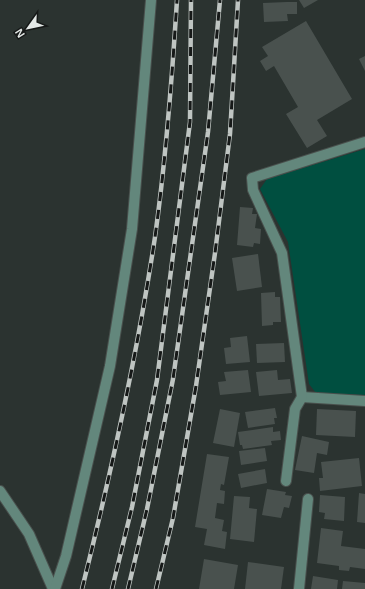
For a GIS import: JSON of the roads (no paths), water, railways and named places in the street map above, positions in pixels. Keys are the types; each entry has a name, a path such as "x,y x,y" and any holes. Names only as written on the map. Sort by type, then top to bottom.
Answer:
{"street":[{"path":"54,589 66,556 110,366 132,229 151,0"},
{"path":"286,481 295,409 302,397 282,253 254,190 252,178 365,142"},
{"path":"302,397 365,401"},
{"path":"0,491 29,534 54,589"},
{"path":"299,589 308,499"}],"railway":[{"path":"82,589 123,414 148,282 159,208 171,89 177,0"},
{"path":"112,589 132,507 157,380 190,122 191,0"},
{"path":"128,589 147,509 173,379 208,132 220,0"},
{"path":"156,589 173,518 196,386 215,253 230,134 238,0"}]}
